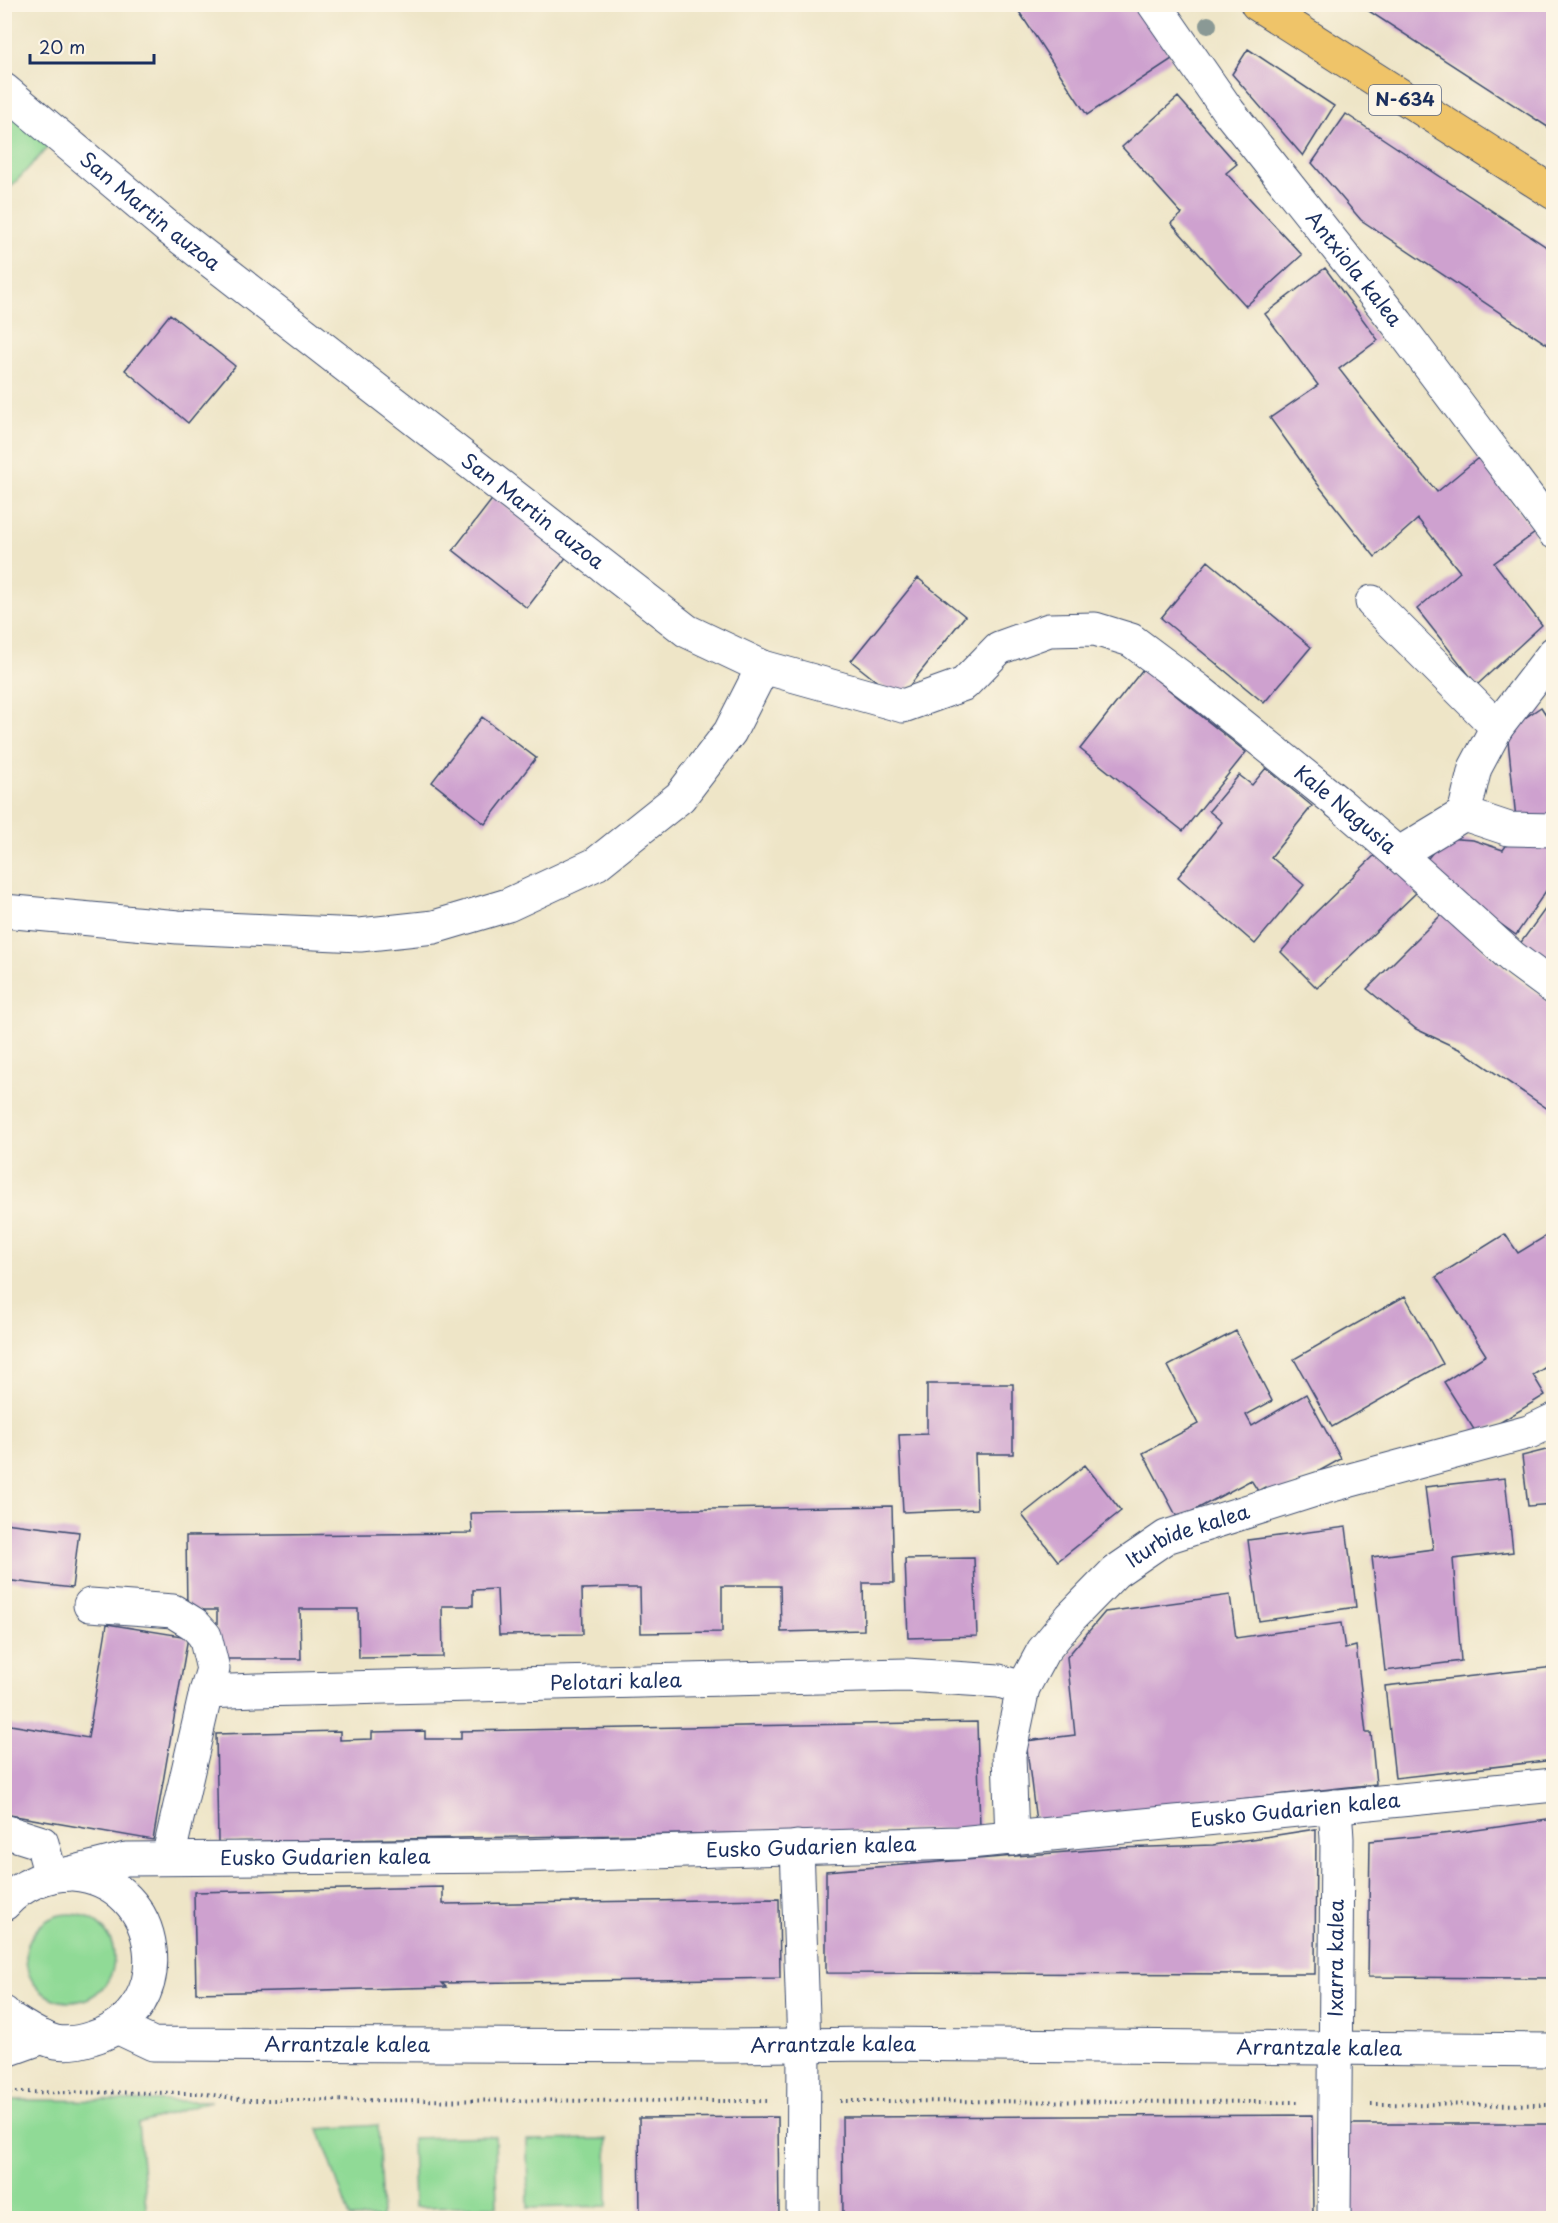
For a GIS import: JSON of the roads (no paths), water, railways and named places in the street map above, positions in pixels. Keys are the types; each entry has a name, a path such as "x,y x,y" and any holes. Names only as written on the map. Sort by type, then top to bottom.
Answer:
{"highway":[{"name":"N-634","path":"1276,9 1554,193"}],"street":[{"name":"Antxiola kalea","path":"1154,4 1229,112 1397,323 1554,532"},
{"name":"San Martin auzoa","path":"4,90 171,230 687,631 763,668 903,706 963,684 999,648 1049,630 1095,629 1131,640"},
{"path":"1372,602 1497,727"},
{"name":"Kale Nagusia","path":"1131,640 1198,690 1398,854 1512,957 1554,988"},
{"path":"1398,854 1464,814 1475,768 1497,727 1554,653"},
{"path":"4,911 178,927 360,935 434,927 508,905 596,864 680,797 730,732 763,668"},
{"path":"1464,814 1509,829 1554,830"},
{"name":"Iturbide kalea","path":"1012,1839 1009,1755 1023,1688 1043,1651 1071,1617 1115,1572 1166,1537 1322,1488 1529,1432 1554,1420"},
{"path":"90,1605 173,1611 194,1624 206,1636 213,1669 168,1858"},
{"name":"Pelotari kalea","path":"206,1692 906,1675 999,1681 1023,1688"},
{"name":"Eusko Gudarien kalea","path":"4,1904 16,1891 59,1875 126,1859 519,1856 959,1843 1554,1785"},
{"name":"Ixarra kalea","path":"1334,2218 1337,1839 1335,1806"},
{"path":"4,1831 42,1843 59,1875 99,1880 122,1894 140,1916 151,1942 151,1972 142,1999 130,2016 106,2034 78,2042 56,2042 7,2017 4,2013"},
{"path":"797,1847 804,2045 803,2218"},
{"name":"Arrantzale kalea","path":"117,2027 153,2044 883,2044 1554,2050"},
{"path":"4,2051 43,2037"}]}
